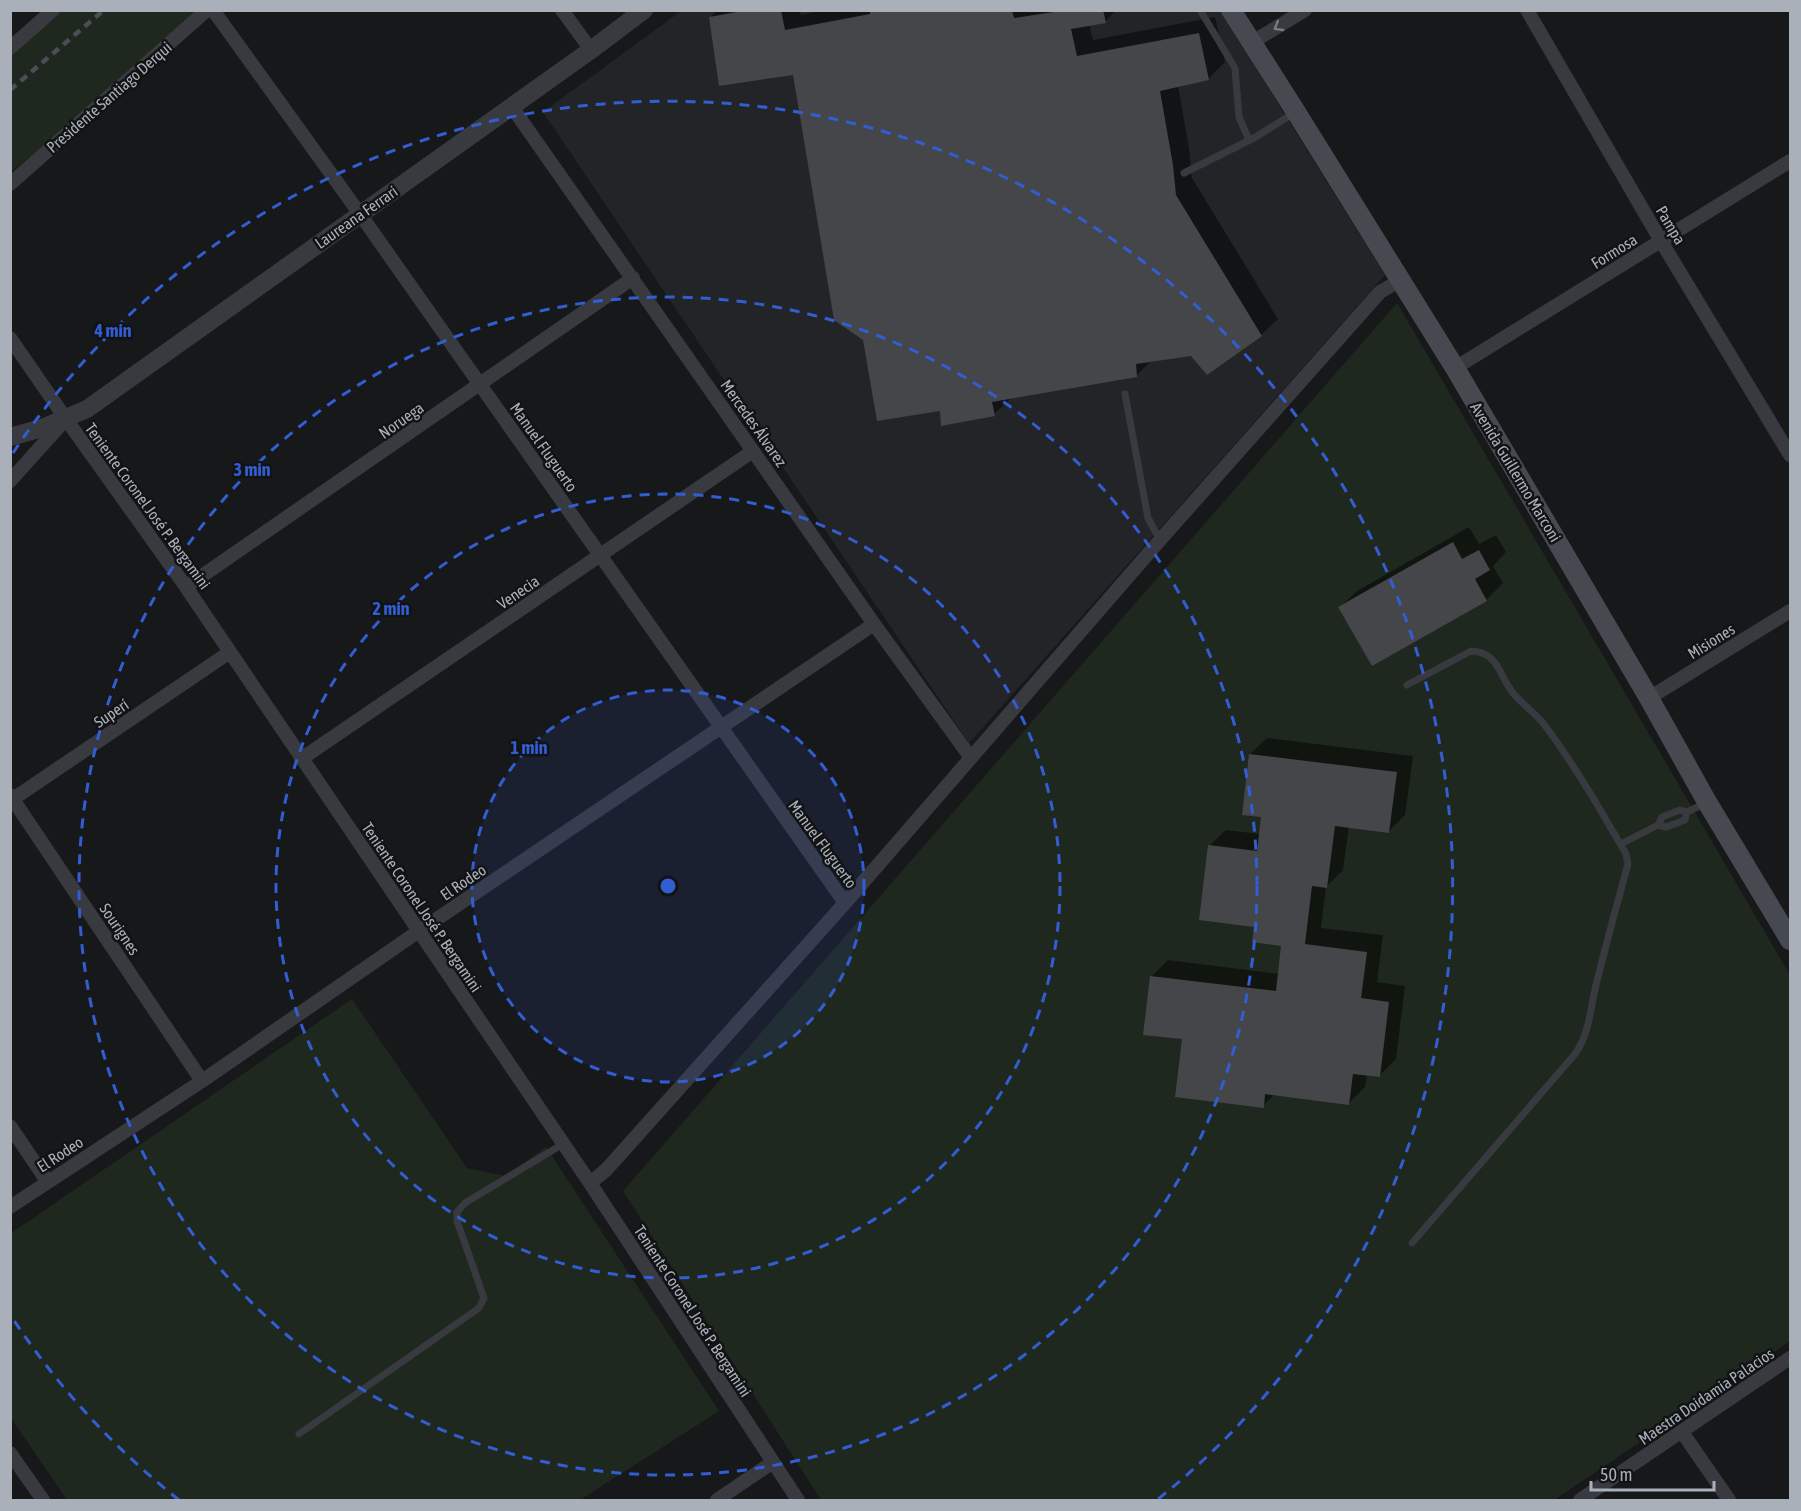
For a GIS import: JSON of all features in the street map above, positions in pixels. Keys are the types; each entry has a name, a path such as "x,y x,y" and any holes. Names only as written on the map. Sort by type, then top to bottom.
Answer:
{"main road":[{"name":"Avenida Guillermo Marconi","path":"1231,10 1455,368 1649,698 1707,802 1791,940"}],"street":[{"path":"10,48 52,10"},
{"name":"Presidente Santiago Derqui","path":"10,184 207,10"},
{"name":"Manuel Fluguerto","path":"213,10 360,214 845,903"},
{"path":"562,10 591,50"},
{"name":"Laureana Ferrari","path":"66,419 87,409 512,107 644,10"},
{"path":"1251,43 1305,10"},
{"name":"Pampa","path":"1527,10 1661,241 1791,455"},
{"name":"Mercedes Álvarez","path":"512,107 970,758"},
{"name":"Formosa","path":"1455,368 1791,161"},
{"name":"Noruega","path":"186,587 633,278"},
{"path":"590,1183 614,1161 845,903 1160,540 1380,292 1401,280"},
{"name":"Teniente Coronel José P. Bergamini","path":"10,338 186,587 590,1183 798,1500"},
{"path":"10,437 66,419"},
{"path":"10,481 66,419"},
{"name":"Venecia","path":"302,759 753,451"},
{"name":"Misiones","path":"1649,698 1791,611"},
{"name":"El Rodeo","path":"10,1207 202,1081 419,931 874,624"},
{"name":"Superí","path":"11,798 230,652"},
{"name":"Sourignes","path":"11,798 202,1081"},
{"path":"10,1126 47,1182"},
{"name":"Maestra Doidamia Palacios","path":"1580,1500 1791,1358"},
{"path":"1682,1432 1729,1500"},
{"path":"10,1453 43,1500"},
{"path":"717,1500 773,1462"}],"lane":[{"path":"1200,10 1235,68 1239,117 1249,140"},
{"path":"1184,173 1249,140 1296,112"},
{"path":"1125,394 1148,518 1160,540"},
{"path":"1407,686 1471,651 1482,652 1492,659 1514,694 1541,721 1584,783 1621,844 1628,864 1602,960 1584,1042 1412,1243"},
{"path":"1621,844 1658,825 1662,817 1680,810 1687,812 1707,802"},
{"path":"1658,825 1666,827 1685,820 1687,812"},
{"path":"299,1434 479,1308 484,1298 457,1221 457,1212 465,1203 563,1144"}],"shaded area":[{"path":"56,11 207,11 11,172 11,52"},
{"path":"681,11 1220,11 1385,275 969,743 543,112"},
{"path":"1397,303 1790,975 1790,1341 1554,1500 821,1500 623,1191"},
{"path":"352,999 467,1168 505,1176 546,1147 719,1411 580,1500 67,1500 11,1418 10,1234"}],"building":[{"path":"748,10 781,10 785,30 870,14 870,10 1012,10 1014,18 1067,10 1103,10 1106,23 1071,29 1077,56 1199,33 1209,80 1160,91 1176,195 1262,336 1207,375 1191,356 1136,364 1137,377 992,402 995,416 941,426 940,411 877,421 863,340 834,320 793,75 719,86 709,17"},
{"path":"1453,542 1462,559 1479,550 1490,570 1475,579 1487,601 1372,666 1338,607"},
{"path":"1249,754 1397,772 1389,833 1335,826 1327,888 1312,886 1305,944 1367,952 1361,998 1389,1002 1380,1077 1353,1074 1349,1105 1265,1094 1264,1108 1175,1097 1182,1039 1143,1035 1150,976 1276,991 1281,946 1252,942 1254,927 1199,920 1208,845 1257,851 1261,817 1242,815"}],"railway":[{"path":"10,90 104,10"}]}
